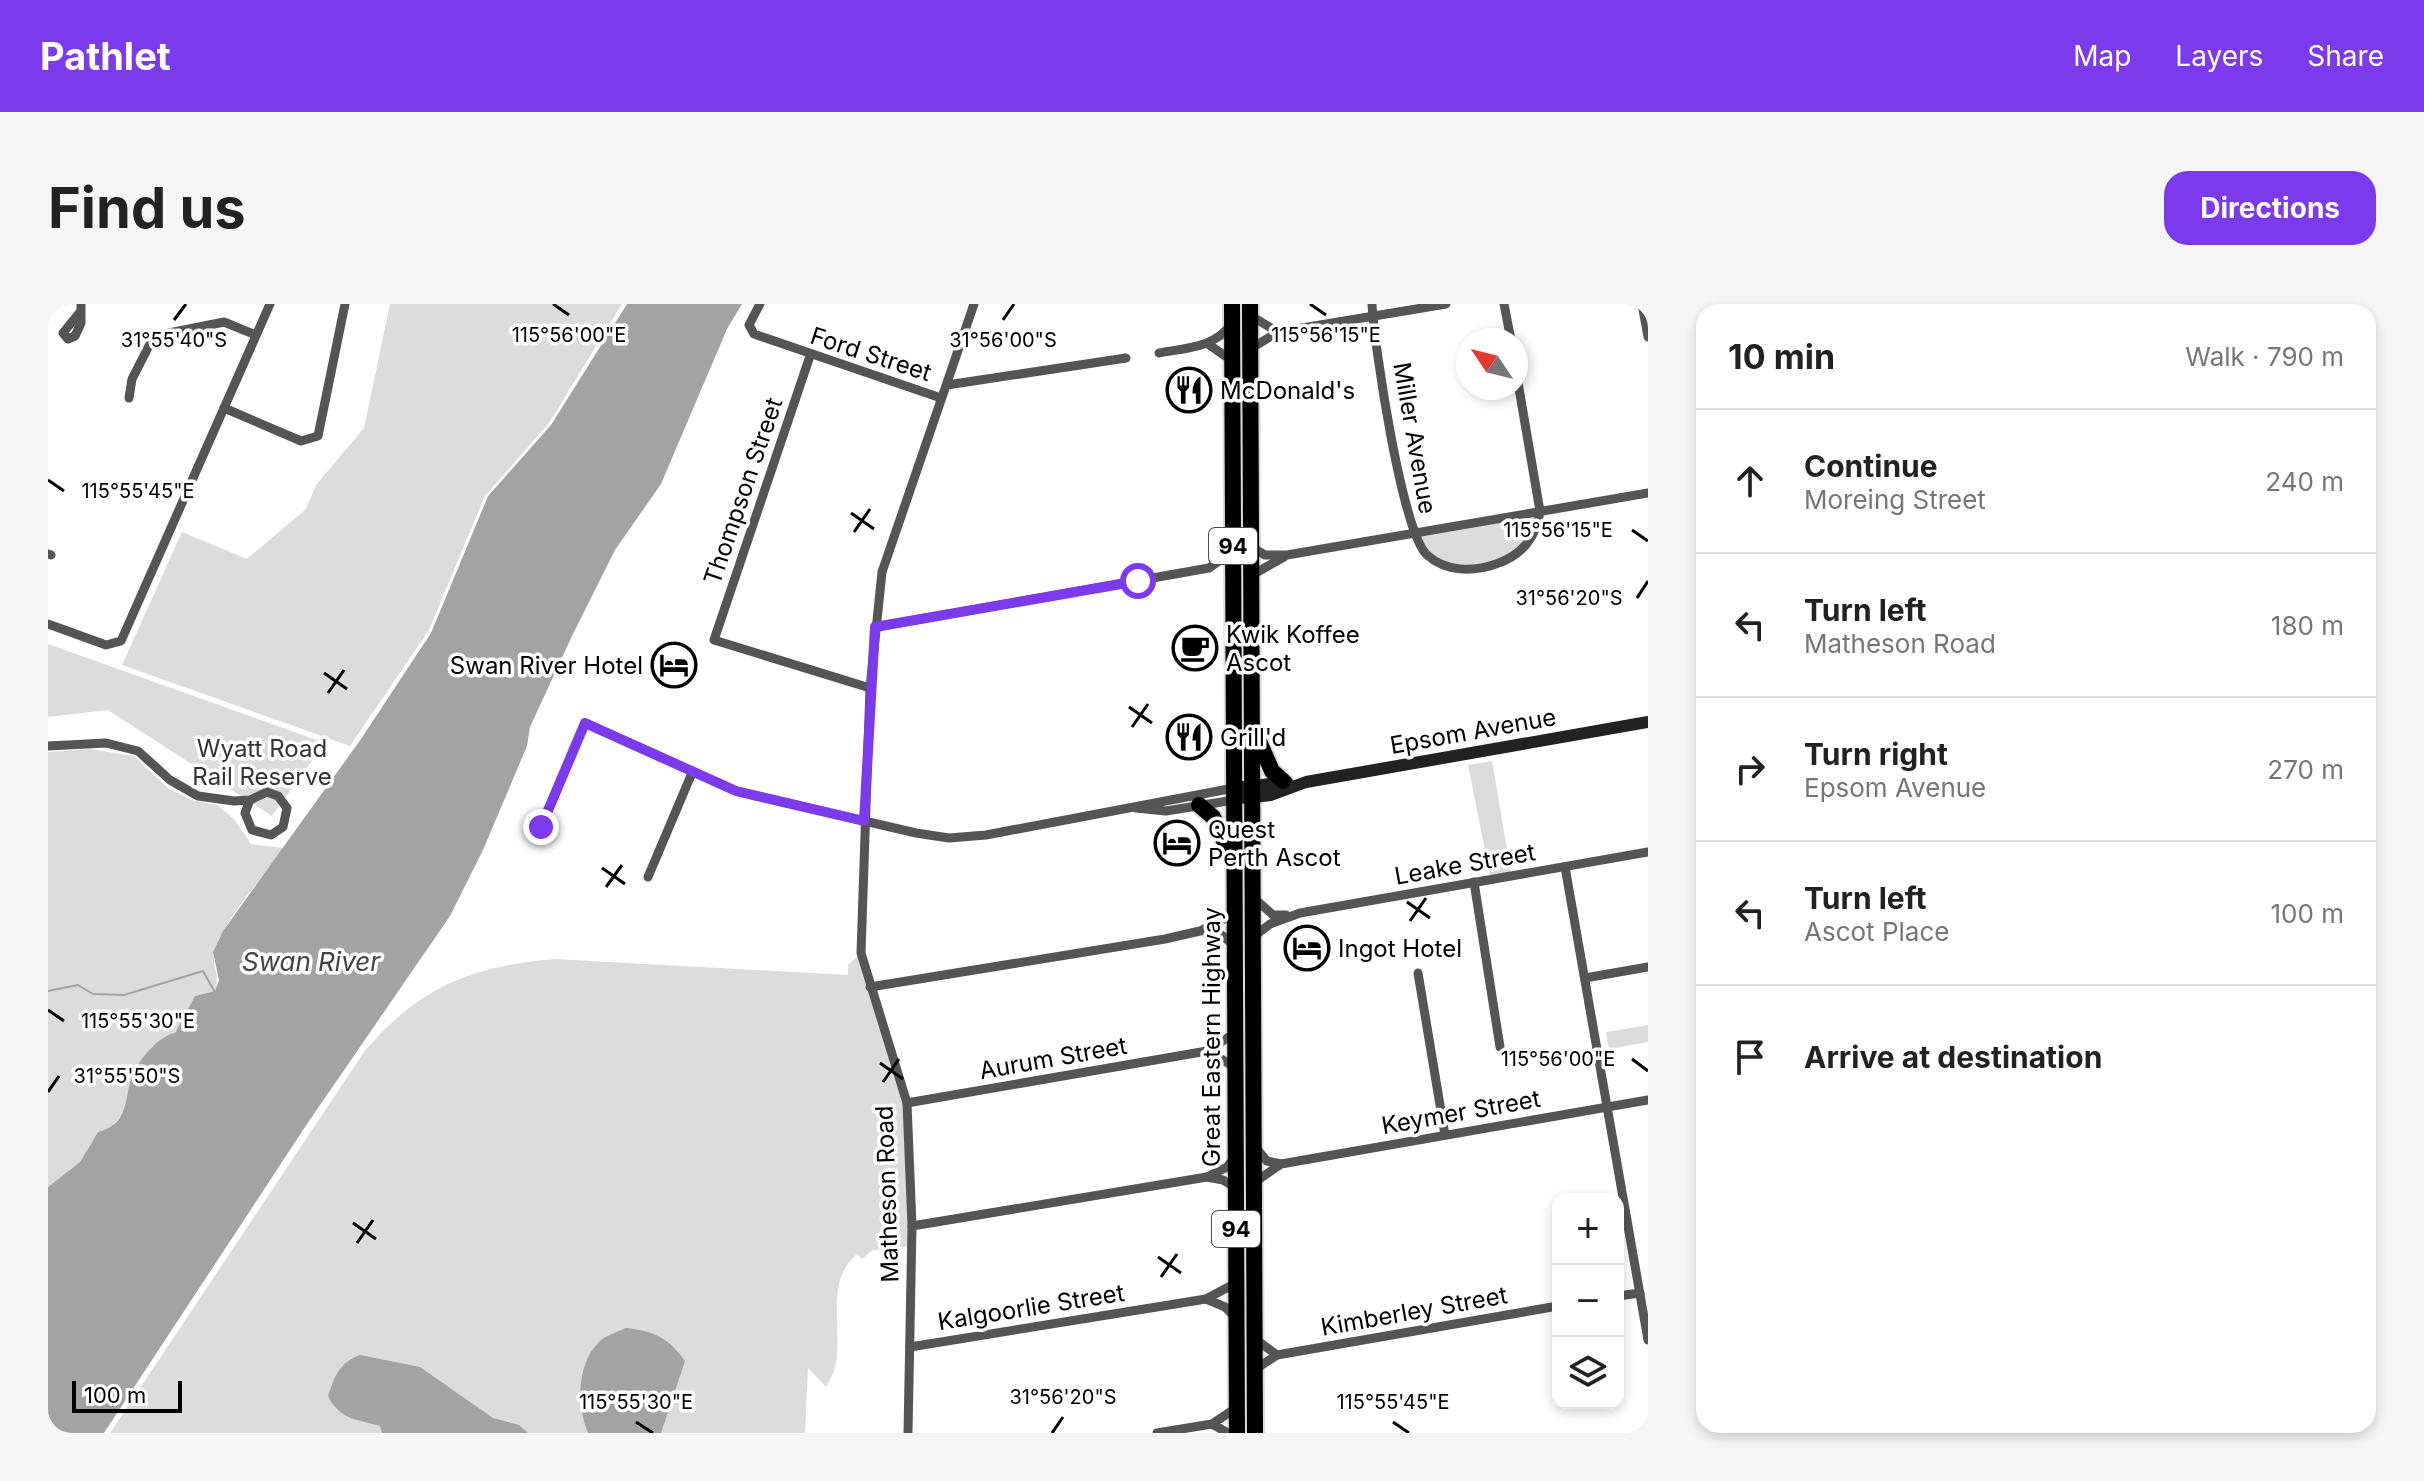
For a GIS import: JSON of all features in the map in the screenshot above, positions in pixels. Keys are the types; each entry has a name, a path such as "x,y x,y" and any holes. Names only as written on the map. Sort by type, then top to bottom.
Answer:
{"highway":[{"name":"Great Eastern Highway","path":"1232,304 1237,1433"},
{"name":"Great Eastern Highway","path":"1251,310 1255,1433"},
{"name":"94","path":"1234,487 1241,492 1247,487 1246,395 1251,377"},
{"path":"1251,725 1272,771 1283,781"},
{"path":"1199,805 1213,817 1234,861"}],"street":[{"path":"48,624 106,645 121,641 270,304"},
{"path":"224,408 301,441 318,436 345,304"},
{"name":"Ford Street","path":"760,304 749,325 754,334 810,356 941,398"},
{"name":"Matheson Road","path":"908,1433 912,1226 907,1103 890,1039 861,953 870,688 882,572 974,304"},
{"name":"Miller Avenue","path":"1372,304 1400,486 1412,532"},
{"path":"1250,349 1278,332 1446,304"},
{"path":"1504,304 1509,328"},
{"path":"1642,304 1648,337"},
{"path":"1251,310 1278,332"},
{"path":"129,398 132,379 154,336 224,322 256,335"},
{"path":"1159,353 1208,344 1224,334 1232,322"},
{"path":"1208,344 1232,361"},
{"name":"Thompson Street","path":"810,356 714,640 870,688"},
{"path":"947,385 1126,358"},
{"path":"1412,532 1424,553 1439,564 1478,569 1503,562 1524,547 1539,527 1540,511 1521,400"},
{"path":"1250,547 1265,555 1287,555 1648,493"},
{"path":"875,627 1209,568 1233,551"},
{"path":"1250,577 1264,565 1287,555"},
{"path":"1209,568 1233,581"},
{"name":"Epsom Avenue","path":"1252,791 1271,795 1306,782 1648,722"},
{"name":"Epsom Avenue","path":"541,827 585,723 736,791 949,838 986,835 1133,807 1252,791 1283,781 1306,782"},
{"path":"48,746 106,743 138,751 170,780 198,796 250,800 267,792 278,796 287,808 283,827 271,835 252,830 245,813 250,800"},
{"path":"648,877 692,773"},
{"name":"Epsom Avenue","path":"1133,807 1166,811 1234,794"},
{"name":"Leake Street","path":"1253,937 1290,915 1648,852"},
{"path":"1565,867 1648,1340"},
{"path":"1474,882 1500,1047"},
{"path":"1252,895 1273,915 1290,915"},
{"path":"1200,931 1234,914"},
{"path":"870,987 1200,931 1219,933 1235,946"},
{"path":"1585,978 1648,967"},
{"path":"1418,973 1445,1135"},
{"name":"Aurum Street","path":"907,1103 1207,1051 1235,1033"},
{"path":"1207,1051 1235,1067"},
{"name":"Keymer Street","path":"1254,1183 1281,1164 1648,1100"},
{"path":"1254,1146 1267,1161 1281,1164"},
{"path":"912,1226 1207,1177 1227,1167 1236,1155"},
{"path":"1207,1177 1223,1180 1236,1188"},
{"name":"Kalgoorlie Street","path":"910,1347 1206,1299 1236,1283"},
{"path":"1624,1295 1640,1293"},
{"path":"1206,1299 1225,1307 1237,1319"},
{"name":"Kimberley Street","path":"1254,1370 1277,1355 1552,1307"},
{"path":"1254,1337 1277,1355"},
{"path":"1157,1433 1212,1424 1237,1408"},
{"path":"1212,1424 1228,1433"}],"green space":[{"path":"390,304 622,304 549,423 485,496 429,630 350,746 122,665 182,532 247,559 306,509 316,485 364,428"},
{"path":"1540,511 1524,547 1478,569 1439,564 1412,532"},
{"name":"Wyatt Road Rail Reserve","path":"48,644 325,743 272,816 108,710 48,717"},
{"path":"90,749 134,756 168,788 191,800 217,805 234,819 251,844 283,848 220,937 214,954 215,991 195,996 175,1033 130,1084 126,1107 118,1120 98,1132 80,1162 48,1187 48,752"},
{"path":"1492,761 1511,873 1490,876 1468,765"},
{"path":"861,953 907,1103 912,1246 873,1250 862,1259 857,1254 847,1265 838,1291 835,1366 826,1387 808,1368 805,1433 110,1433 364,1052 405,1011 427,996 473,974 525,962 555,959 848,975 848,965"},
{"path":"1648,1025 1648,1042 1609,1049 1606,1032"}],"water":[{"name":"Swan River","path":"627,304 742,304 727,329 661,484 615,550 572,636 530,727 527,746 483,850 450,916 307,1124 104,1433 48,1433 48,1187 80,1162 98,1132 119,1119 136,1068 147,1052 175,1033 195,996 215,991 219,980 213,952 223,931 361,739 431,633 488,496 551,425"},
{"path":"626,1328 660,1337 685,1361 661,1433 588,1433 582,1411 582,1374 591,1352 601,1341"},
{"path":"360,1355 420,1367 493,1418 519,1425 528,1433 382,1433 380,1426 357,1420 338,1410 328,1396 339,1371"}],"waterway":[{"path":"48,991 78,985 93,994 124,995 203,971 216,994"}],"place":[{"name":"McDonald's","path":"1189,390"},
{"name":"Kwik Koffee Ascot","path":"1195,648"},
{"name":"Swan River Hotel","path":"674,665"},
{"name":"Grill'd","path":"1189,737"},
{"name":"Quest Perth Ascot","path":"1177,843"},
{"name":"Ingot Hotel","path":"1307,948"}],"route":[{"path":"541,827 585,723 736,791 864,821 875,627 1138,581"}]}
